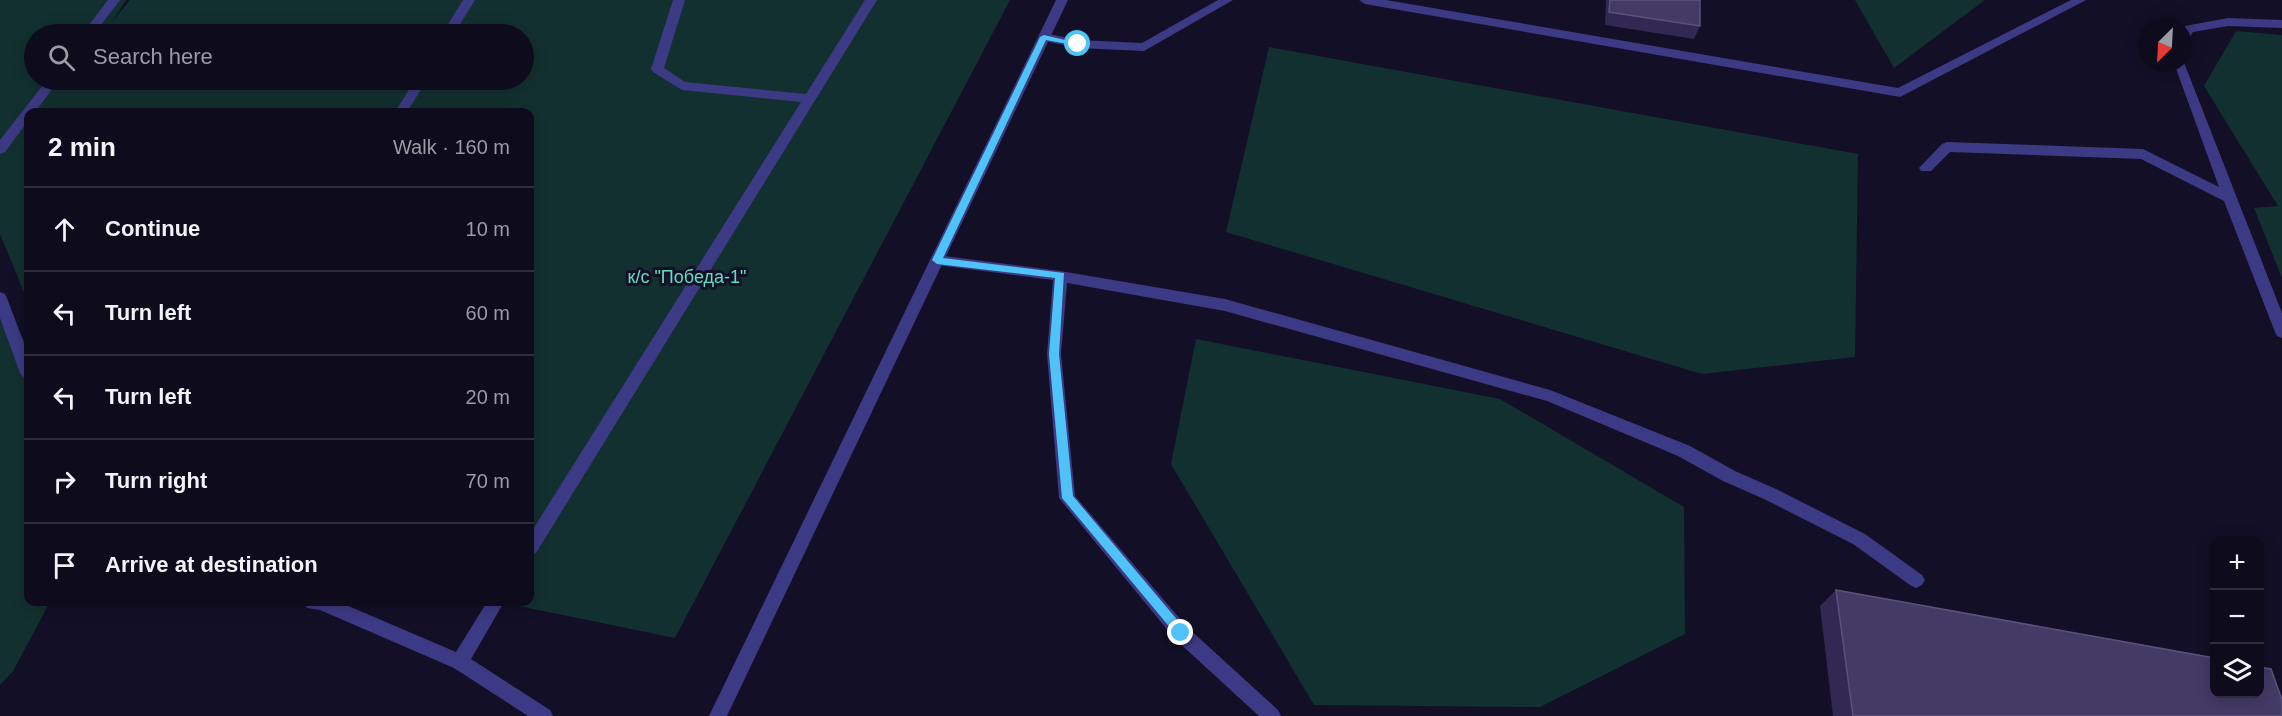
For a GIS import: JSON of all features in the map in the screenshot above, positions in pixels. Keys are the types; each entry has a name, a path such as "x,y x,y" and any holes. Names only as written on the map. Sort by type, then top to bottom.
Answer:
{"street":[{"path":"96,24 114,0"},
{"path":"454,24 469,0"},
{"path":"679,0 657,69 682,86 810,99"},
{"path":"534,542 871,0"},
{"path":"718,716 1062,0"},
{"path":"1044,37 1078,44 1144,47 1227,0"},
{"path":"1365,0 1900,93 2080,0"},
{"path":"2192,28 2228,22 2282,24"},
{"path":"2183,72 2282,332"},
{"path":"31,108 45,90"},
{"path":"404,108 415,90"},
{"path":"0,149 24,118"},
{"path":"1926,168 1947,147 2143,154 2230,198"},
{"path":"937,260 1060,276 1226,305 1550,396 1684,451 1729,476 1770,494 1859,540 1916,580"},
{"path":"1060,276 1054,354 1067,498 1181,633 1272,716"},
{"path":"0,298 24,362"},
{"path":"330,606 460,662 544,716"},
{"path":"460,662 494,606"}],"green space":[{"name":"к/с \"Победа-1\"","path":"0,0 126,0 112,22 130,0 1010,0 675,638 519,606 534,606 534,108 24,108 24,292 0,234"},
{"path":"1855,0 1985,0 1894,68"},
{"path":"2236,31 2282,35 2282,278 2254,208 2278,206 2204,86"},
{"path":"1269,47 1858,154 1855,357 1702,374 1226,232"},
{"path":"0,305 24,340 24,606 48,606 13,671 0,685"},
{"path":"1196,339 1500,399 1684,507 1685,634 1540,707 1314,705 1171,464"}],"building":[{"path":"1610,0 1700,0 1700,26 1609,12"},
{"path":"1836,590 2210,657 2210,698 2264,698 2264,668 2271,669 2282,700 2282,716 1853,716"}],"route":[{"path":"1078,44 1044,37 937,260 1060,276 1054,354 1067,498 1181,633"}]}
